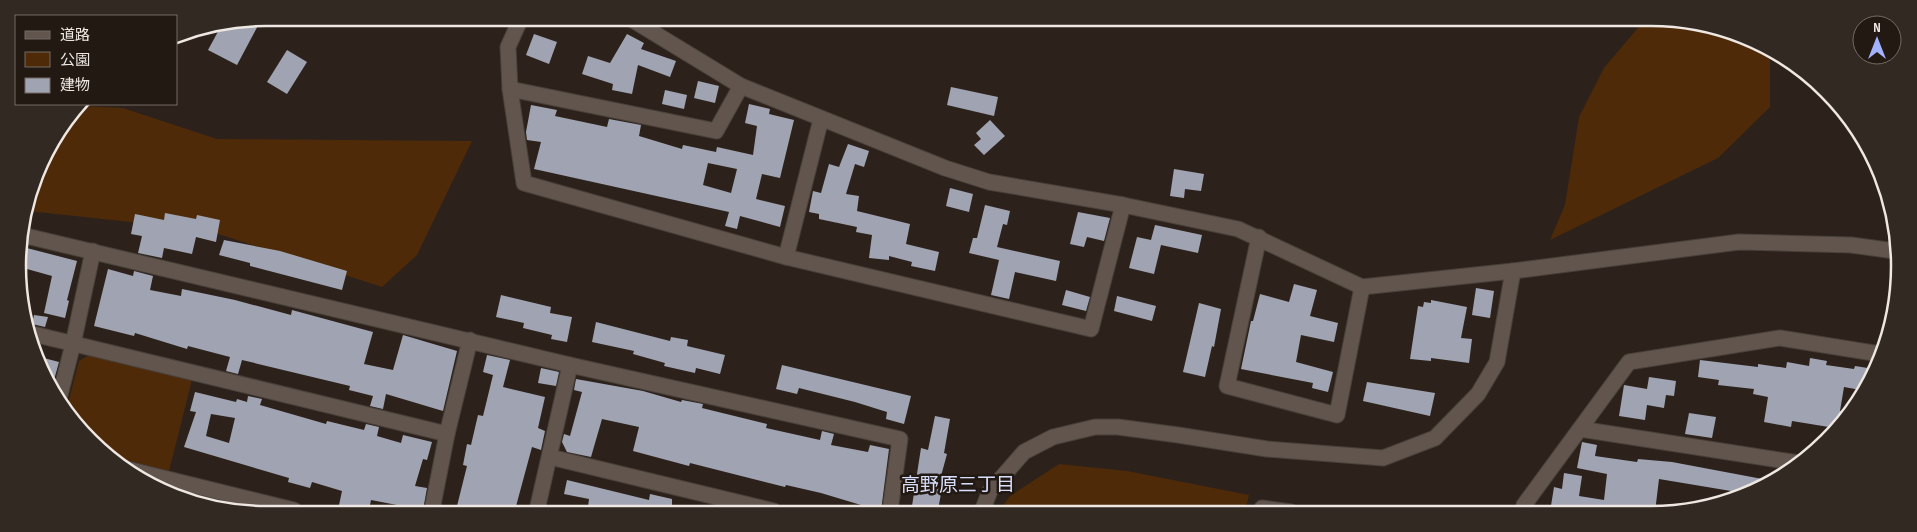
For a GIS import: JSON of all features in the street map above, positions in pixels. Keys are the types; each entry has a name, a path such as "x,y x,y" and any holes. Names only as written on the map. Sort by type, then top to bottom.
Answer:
{"street":[{"path":"517,26 508,46 510,89 524,183 786,257 1091,328 1123,205"},
{"path":"642,26 741,86 944,168 988,182 1123,205 1238,229 1362,287 1513,271 1739,242 1851,245 1890,250"},
{"path":"510,89 716,131 741,86"},
{"path":"786,257 821,119"},
{"path":"28,235 570,365 900,439 891,506"},
{"path":"1259,238 1227,386 1337,415 1362,287"},
{"path":"61,391 74,344 93,251"},
{"path":"984,506 990,491 1024,452 1053,437 1095,427 1118,427 1268,449 1383,458 1435,438 1478,394 1497,362 1513,271"},
{"path":"36,335 447,434"},
{"path":"1524,506 1629,362 1780,338 1875,353"},
{"path":"433,506 447,434 470,340"},
{"path":"538,506 570,365"},
{"path":"1580,429 1789,461"},
{"path":"550,457 753,506"},
{"path":"143,472 278,506"}],"green space":[{"path":"1640,26 1682,28 1713,34 1743,44 1770,58 1770,107 1718,158 1550,240 1565,205 1579,117 1604,68"},
{"path":"87,106 123,108 217,139 472,141 417,255 382,287 206,230 33,211 44,174 58,146"},
{"path":"89,355 192,380 169,471 126,460 96,436 76,412 69,401 79,361"},
{"path":"1059,464 1127,471 1249,495 1246,506 1003,506 1010,496"}],"building":[{"path":"257,27 237,65 208,50 218,31"},
{"path":"534,34 557,42 549,64 526,55"},
{"path":"627,34 644,43 641,49 676,61 670,77 638,65 632,94 612,90 613,84 582,74 588,56 610,63"},
{"path":"287,50 307,62 287,94 267,82"},
{"path":"698,81 719,86 715,103 694,98"},
{"path":"951,87 998,97 994,116 947,105"},
{"path":"665,90 687,95 684,109 662,104"},
{"path":"749,104 770,109 769,114 794,120 780,178 762,174 756,199 785,206 780,227 740,216 737,229 725,226 729,212 534,169 541,142 527,140 526,132 531,105 557,110 555,116 607,127 609,119 641,125 639,136 682,149 683,145 716,152 717,147 753,155 757,126 745,123","holes":["708,163 737,169 731,193 703,185"]},
{"path":"990,120 1005,136 984,155 974,145 981,139 976,133"},
{"path":"848,144 869,151 864,167 855,164 846,194 859,196 857,211 910,224 906,244 939,252 935,271 911,266 912,262 889,256 889,260 869,258 872,235 856,232 857,227 819,219 819,214 809,212 813,191 821,193 829,164 839,167"},
{"path":"1174,169 1204,174 1201,191 1185,189 1184,198 1170,196"},
{"path":"950,188 973,194 969,212 946,206"},
{"path":"985,205 1010,211 1007,225 1003,224 997,247 1060,261 1056,281 1015,272 1009,299 991,295 999,260 969,253 973,238 977,238"},
{"path":"1078,212 1110,218 1104,241 1087,237 1084,247 1070,244"},
{"path":"165,213 196,219 197,215 220,220 216,242 196,237 192,254 164,248 162,258 138,253 142,236 131,234 135,214 164,220"},
{"path":"1155,225 1202,235 1198,253 1161,245 1154,274 1129,268 1137,237 1151,240"},
{"path":"224,240 280,251 347,271 342,290 250,266 250,263 219,255"},
{"path":"27,248 77,261 67,300 69,301 65,318 44,313 52,276 26,269"},
{"path":"108,269 133,276 134,271 153,276 150,290 181,296 182,289 235,300 291,315 292,310 373,332 364,364 393,370 403,335 457,351 443,411 386,394 383,409 370,406 373,396 349,390 350,386 242,360 238,374 226,371 230,357 188,346 187,349 135,333 134,336 94,326"},
{"path":"1294,284 1317,290 1310,316 1338,323 1334,342 1301,335 1296,362 1333,372 1328,392 1312,388 1313,383 1241,369 1251,321 1253,321 1260,294 1289,302"},
{"path":"1476,288 1494,291 1490,318 1472,315"},
{"path":"1066,290 1090,297 1086,311 1062,305"},
{"path":"501,295 551,307 550,313 572,317 567,342 551,339 552,335 523,328 524,323 496,317"},
{"path":"1117,296 1156,306 1152,321 1114,311"},
{"path":"1431,300 1467,307 1461,338 1472,339 1469,363 1431,358 1431,361 1410,359 1418,306 1423,307 1424,302 1431,303"},
{"path":"1199,303 1221,309 1214,347 1212,346 1205,377 1183,372"},
{"path":"34,315 48,317 45,327 33,324"},
{"path":"596,322 670,341 671,337 688,340 687,346 725,355 720,374 696,368 695,373 664,366 665,363 633,354 634,351 592,342"},
{"path":"487,355 510,360 503,387 545,397 538,428 545,431 541,450 532,447 516,506 457,506 467,466 463,465 467,444 471,445 478,415 483,416 493,375 483,372"},
{"path":"44,358 59,362 54,379"},
{"path":"1810,358 1827,361 1826,365 1854,369 1855,366 1868,368 1857,389 1844,387 1840,411 1842,411 1829,427 1792,421 1791,427 1764,422 1768,397 1753,394 1754,389 1718,385 1719,380 1698,377 1700,360 1758,367 1758,364 1786,368 1787,362 1809,366"},
{"path":"782,365 911,396 904,424 886,419 887,412 855,402 799,388 797,394 776,389"},
{"path":"541,368 559,372 556,386 538,383"},
{"path":"1649,377 1676,381 1674,396 1666,395 1664,408 1647,405 1645,420 1619,416 1624,385 1647,389"},
{"path":"576,379 643,391 681,402 682,400 703,404 702,408 767,424 766,428 820,440 822,431 834,434 831,445 868,452 870,445 889,449 882,506 864,506 821,493 786,485 785,487 690,463 689,466 633,451 639,427 602,419 591,457 567,452 562,442 564,434 570,436 582,392 574,390"},
{"path":"1367,382 1435,393 1430,416 1363,401"},
{"path":"195,392 236,402 237,399 247,402 248,396 262,399 260,405 326,424 327,421 364,430 366,424 379,427 377,436 401,443 403,435 432,442 427,460 423,459 415,486 427,488 424,506 402,506 371,500 370,506 339,506 342,491 312,482 310,488 288,482 289,478 184,447 196,412 190,411","holes":["211,414 235,418 229,443 206,436"]},
{"path":"1689,413 1716,417 1712,438 1685,434"},
{"path":"935,416 950,419 944,453 947,454 938,487 942,488 939,506 912,506 921,448 928,450"},
{"path":"1582,442 1597,445 1595,456 1637,462 1638,459 1672,462 1761,479 1731,492 1659,479 1656,506 1551,506 1554,487 1562,489 1564,473 1582,476 1579,496 1604,500 1607,474 1577,468"},
{"path":"567,480 649,500 650,494 672,499 672,506 588,506 589,499 564,494"}],"district":[{"name":"高野原三丁目","path":"958,485"}]}
